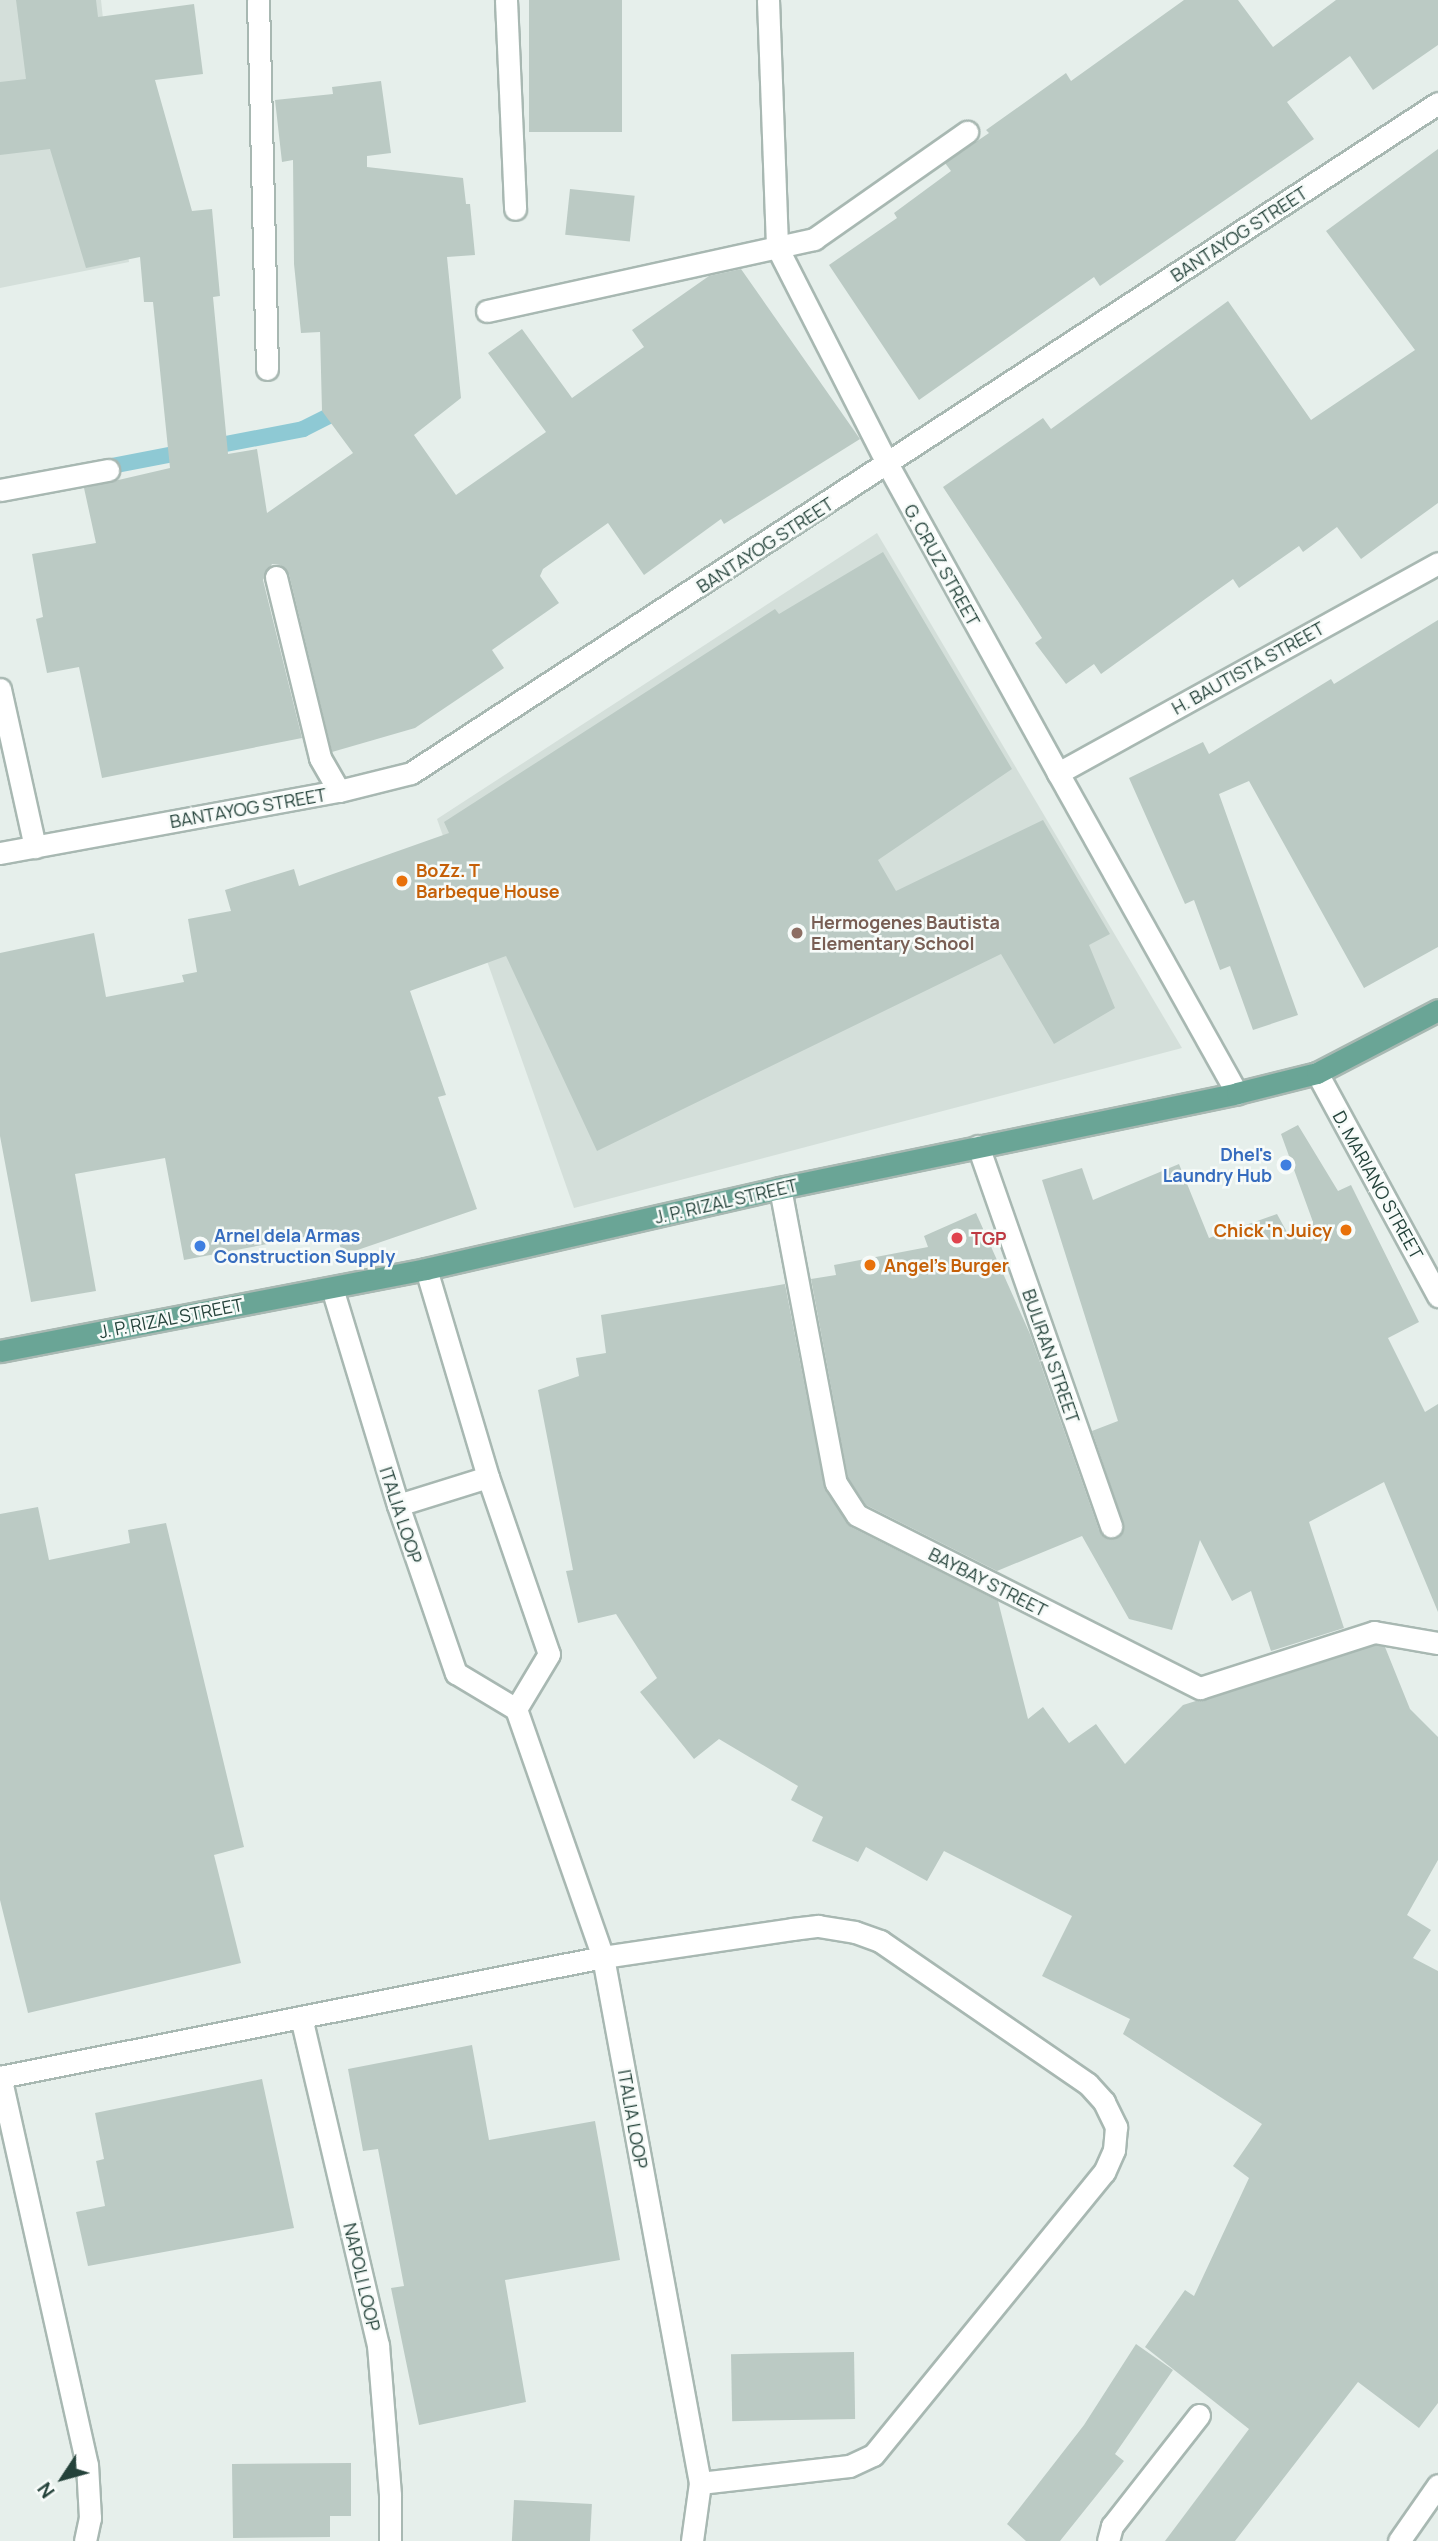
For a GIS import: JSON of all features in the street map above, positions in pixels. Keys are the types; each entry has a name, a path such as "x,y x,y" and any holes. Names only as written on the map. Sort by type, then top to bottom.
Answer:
{"main road":[{"name":"J. P. RIZAL STREET","path":"0,1351 426,1269 780,1188 1237,1093 1317,1073 1438,1010"}],"street":[{"path":"258,0 267,369"},
{"path":"506,0 515,209"},
{"name":"G. CRUZ STREET","path":"768,0 777,247 888,465 1237,1093"},
{"name":"BANTAYOG STREET","path":"0,853 339,792 411,773 888,465 1438,103"},
{"path":"487,311 814,239 967,132"},
{"path":"0,490 108,470"},
{"name":"H. BAUTISTA STREET","path":"1058,773 1438,563"},
{"path":"276,577 320,758 339,792"},
{"path":"0,689 35,846"},
{"name":"D. MARIANO STREET","path":"1317,1073 1438,1296"},
{"name":"BULIRAN STREET","path":"978,1146 1111,1526"},
{"name":"BAYBAY STREET","path":"780,1188 836,1483 858,1515 1200,1688 1374,1632 1438,1643"},
{"path":"426,1269 488,1477 549,1654 516,1709"},
{"name":"ITALIA LOOP","path":"332,1288 398,1505 456,1673 516,1709 603,1956 699,2483 692,2541"},
{"path":"398,1505 488,1477"},
{"path":"85,2541 90,2518 87,2465 0,2077 603,1956 792,1928 818,1926 855,1932 880,1941 1088,2084 1104,2102 1116,2127 1114,2150 1104,2172 873,2455 849,2466 699,2483"},
{"name":"NAPOLI LOOP","path":"301,2017 377,2345 390,2495 390,2541"},
{"path":"1108,2541 1112,2526 1199,2414"},
{"path":"1399,2541 1438,2485"}],"shaded area":[{"path":"0,0 101,0 129,262 0,288"},
{"name":"Hermogenes Bautista Elementary School","path":"877,533 1182,1048 574,1208 437,819"}],"building":[{"path":"16,0 96,0 98,17 194,4 203,74 155,80 192,211 212,209 220,296 213,297 228,454 257,449 267,513 353,453 322,411 320,332 301,333 294,264 293,160 282,162 275,100 333,94 332,87 381,81 391,153 367,156 367,167 463,178 466,204 470,204 475,255 447,257 461,398 414,435 456,495 546,432 488,353 522,329 572,398 644,347 632,330 709,276 741,269 860,439 724,524 721,519 644,575 608,523 543,569 540,576 559,603 492,650 504,668 415,728 332,752 289,574 280,565 272,564 263,580 302,738 102,778 79,667 47,673 36,619 43,617 32,554 96,543 84,488 170,468 153,302 144,302 140,257 86,268 50,149 0,155 0,82 26,79"},
{"path":"529,0 622,0 622,132 529,132"},
{"path":"1184,0 1238,0 1273,47 1336,0 1438,0 1438,45 1373,90 1350,56 1287,102 1314,139 1100,286 1094,277 919,400 829,265 897,218 894,213 951,171 945,163 989,133 986,130 1066,73 1071,81"},
{"path":"1438,149 1438,503 1361,559 1337,527 1303,552 1299,546 1239,588 1233,579 1101,674 1094,664 1066,684 1035,643 1042,638 943,487 1043,418 1051,429 1228,301 1311,420 1415,350 1326,231"},
{"path":"570,189 635,196 630,242 565,235"},
{"path":"883,552 1012,769 878,860 896,891 1043,820 1110,934 1089,945 1115,1008 1054,1044 1001,954 597,1151 506,956 410,991 446,1095 438,1097 477,1209 343,1255 335,1231 184,1260 165,1158 75,1174 96,1291 31,1302 0,1136 0,953 94,933 106,997 184,982 182,975 197,972 188,919 231,911 225,890 294,869 299,886 449,833 444,822 775,609 779,614"},
{"path":"1438,620 1438,947 1364,988 1249,781 1219,794 1298,1015 1253,1030 1230,966 1220,970 1194,900 1185,904 1129,778 1203,742 1209,754 1331,679 1334,684"},
{"path":"1298,1125 1338,1191 1351,1185 1419,1322 1388,1338 1425,1412 1438,1404 1438,1612 1384,1482 1309,1522 1344,1628 1271,1651 1251,1591 1232,1601 1200,1540 1172,1630 1129,1619 1082,1536 997,1571 866,1505 848,1478 811,1279 836,1275 834,1265 928,1247 924,1236 976,1213 1030,1334 1099,1530 1115,1539 1121,1534 1123,1522 1092,1431 1118,1421 1042,1180 1082,1168 1093,1200 1179,1164 1209,1238 1277,1214 1288,1234 1313,1222 1281,1134"},
{"path":"785,1284 825,1490 851,1527 998,1601 1028,1719 1043,1707 1069,1743 1096,1724 1125,1764 1183,1705 1375,1645 1385,1647 1410,1709 1438,1737 1438,1860 1407,1915 1431,1930 1413,1958 1438,1971 1438,2403 1419,2428 1358,2382 1235,2541 1165,2541 1249,2429 1145,2347 1185,2290 1194,2296 1249,2178 1233,2166 1262,2124 1123,2034 1130,2019 1042,1976 1072,1916 944,1851 927,1881 866,1847 858,1862 812,1841 823,1817 791,1800 798,1786 719,1739 694,1759 640,1692 657,1678 616,1614 578,1623 566,1571 573,1570 538,1390 579,1376 576,1358 606,1353 601,1315"},
{"path":"38,1507 49,1560 130,1543 128,1530 166,1523 244,1847 214,1855 241,1963 28,2013 0,1900 0,1514"},
{"path":"472,2045 489,2140 595,2121 620,2260 505,2280 526,2402 419,2425 391,2288 404,2286 378,2149 363,2151 348,2069"},
{"path":"262,2079 294,2228 88,2266 76,2212 105,2206 96,2161 104,2159 95,2113"},
{"path":"1136,2344 1173,2370 1115,2454 1124,2461 1060,2541 1026,2541 1007,2524 1084,2425"},
{"path":"854,2352 855,2419 732,2421 731,2354"},
{"path":"351,2463 351,2516 330,2516 330,2537 233,2538 232,2464"},
{"path":"514,2500 592,2504 590,2541 512,2541"}],"waterway":[{"path":"96,469 303,429 345,408"}],"place":[{"name":"BoZz. T Barbeque House","path":"402,881"},
{"name":"Hermogenes Bautista Elementary School","path":"797,933"},
{"name":"Dhel's Laundry Hub","path":"1286,1165"},
{"name":"Chick 'n Juicy","path":"1346,1230"},
{"name":"TGP","path":"957,1238"},
{"name":"Arnel dela Armas Construction Supply","path":"200,1246"},
{"name":"Angel's Burger","path":"870,1265"}]}
